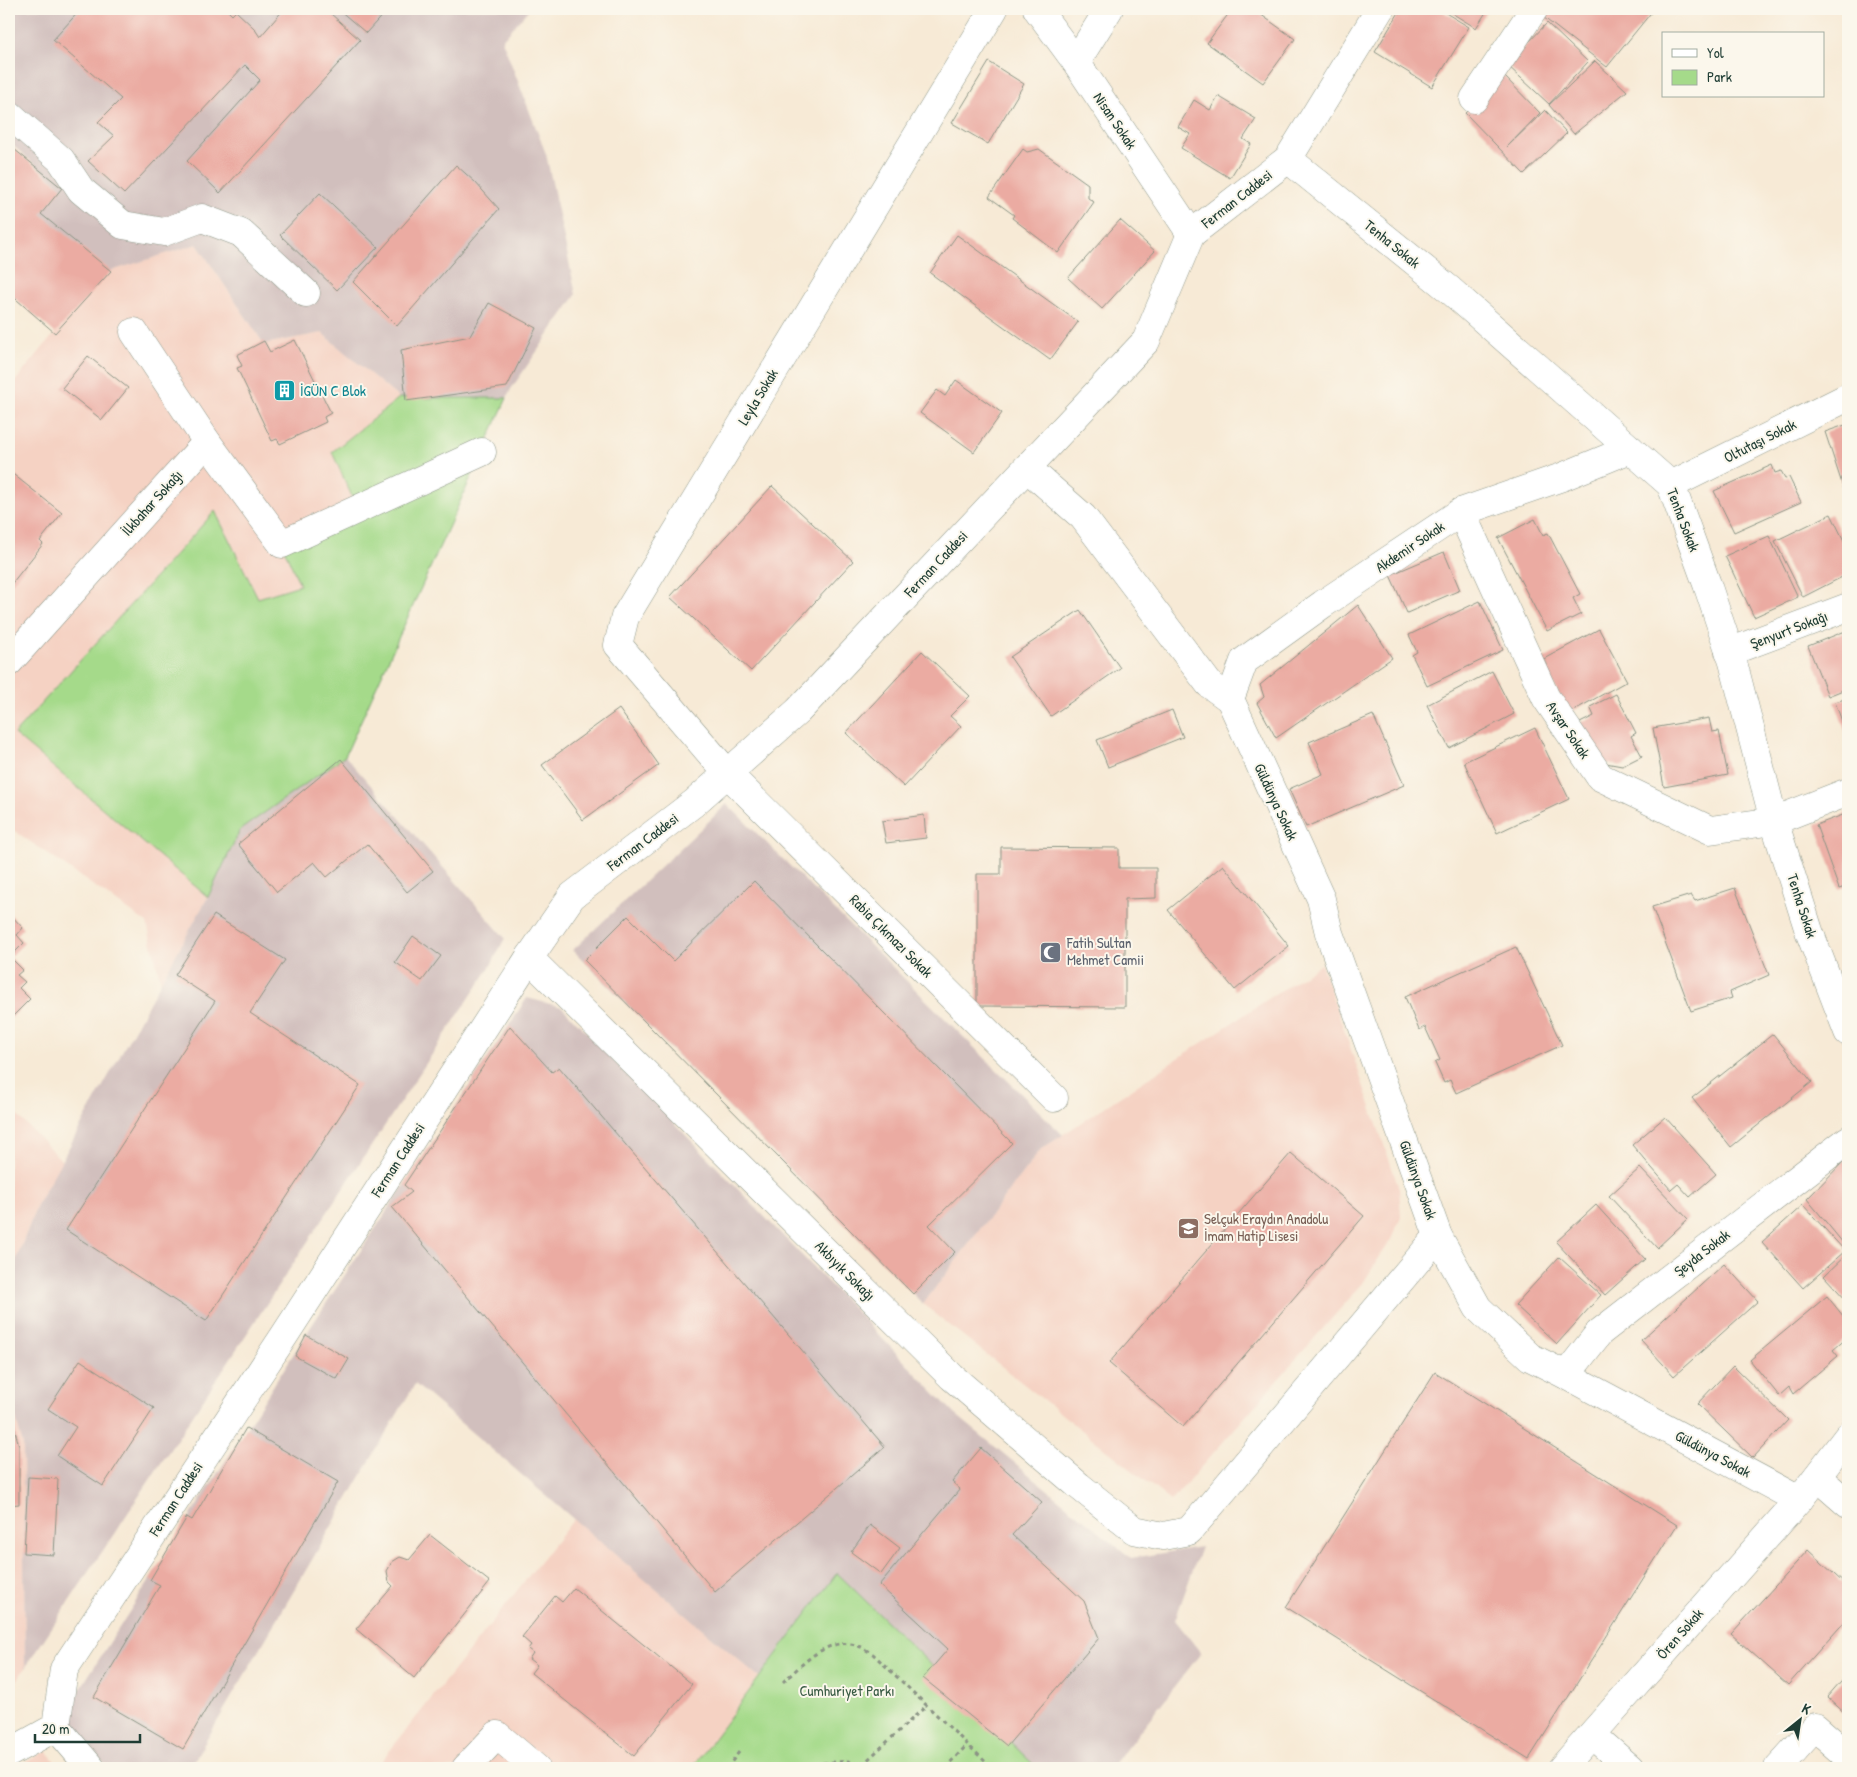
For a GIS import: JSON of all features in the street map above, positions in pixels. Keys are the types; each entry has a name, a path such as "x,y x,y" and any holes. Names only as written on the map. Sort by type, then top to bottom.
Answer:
{"street":[{"name":"Leyla Sokak","path":"728,774 618,645 625,617 994,9"},
{"name":"Nisan Sokak","path":"1037,9 1076,62 1191,234"},
{"path":"1076,62 1109,9"},
{"name":"Ferman Caddesi","path":"56,1728 64,1668 290,1327 529,958 572,896 694,803 798,712 1146,341 1191,234 1288,159 1380,9"},
{"path":"1474,99 1534,9"},
{"path":"9,114 61,160 81,190 123,225 164,232 202,218 241,233 306,293"},
{"name":"Tenha Sokak","path":"1288,159 1450,290 1671,485 1707,584 1740,686 1774,821 1809,931 1841,995 1848,1032"},
{"path":"134,332 206,442 282,544 482,452"},
{"name":"Oltutaşı Sokak","path":"1671,485 1848,397"},
{"name":"İlkbahar Sokağı","path":"9,662 206,442"},
{"name":"Akdemir Sokak","path":"1230,699 1244,660 1323,604 1461,512 1562,476 1630,449"},
{"path":"1027,468 1083,517 1209,684 1230,699"},
{"name":"Avşar Sokak","path":"1461,512 1546,698 1600,777 1710,830 1774,821 1848,792"},
{"name":"Şenyurt Sokağı","path":"1729,652 1848,607"},
{"name":"Güldünya Sokak","path":"1230,699 1320,899 1330,933 1438,1236 1478,1308 1530,1357 1799,1500"},
{"name":"Rabia Çıkmazı Sokak","path":"728,774 1054,1098"},
{"name":"Akbıyık Sokağı","path":"529,958 952,1378 1134,1530 1163,1536 1190,1531 1438,1236"},
{"name":"Şeyda Sokak","path":"1566,1375 1598,1333 1848,1140"},
{"name":"Ören Sokak","path":"1562,1768 1799,1500 1848,1436"},
{"path":"1817,1477 1848,1504"},
{"path":"9,1753 56,1728 91,1768"},
{"path":"1778,1768 1815,1728 1848,1756"},
{"path":"466,1768 497,1735 536,1768"},
{"path":"1592,1735 1630,1768"}],"path":[{"path":"783,1682 824,1649 838,1644 855,1645 873,1654 992,1768"},
{"path":"862,1765 926,1706"},
{"path":"945,1768 967,1745"},
{"path":"727,1768 739,1752"},
{"path":"823,1763 848,1761 869,1768"}],"shaded area":[{"path":"9,9 529,9 502,40 546,154 576,295 511,389 507,398 399,398 322,333 264,344 197,244 111,271 41,214 62,188 9,142"},
{"path":"197,244 264,344 322,333 399,398 332,452 358,510 300,585 258,598 215,512 15,734 208,897 161,983 147,923 9,827 9,389 55,333 111,271"},
{"path":"345,756 505,938 490,967 25,1668 23,1445 9,1392 9,1278 38,1203 208,897 240,830"},
{"path":"727,804 1063,1135 1041,1149 923,1304 573,950"},
{"name":"Selçuk Eraydın Anadolu İmam Hatip Lisesi","path":"1321,964 1399,1188 1401,1217 1391,1239 1363,1283 1171,1501 923,1304 1041,1149"},
{"path":"527,998 562,1007 955,1414 1131,1558 1201,1547 1175,1620 1201,1653 1111,1768 1037,1768 837,1573 759,1677 415,1384 190,1768 108,1768 71,1724 75,1697 312,1325"},
{"path":"9,1107 62,1161 38,1203 9,1278"},
{"path":"9,1392 23,1445 25,1668 9,1693"},
{"path":"574,1519 759,1677 692,1768 376,1768"},
{"path":"46,1751 61,1768 15,1768"}],"green space":[{"path":"399,398 507,398 345,756 240,830 208,897 14,734 215,511 258,598 300,585 282,544 358,510 332,452"},
{"name":"Cumhuriyet Parkı","path":"837,1573 1037,1768 692,1768"}],"building":[{"path":"81,9 226,9 232,15 236,11 254,28 260,37 284,9 334,9 330,13 360,40 220,193 187,161 260,80 245,65 124,194 88,161 114,136 98,122 121,99 53,40"},
{"path":"338,9 388,9 366,33"},
{"path":"1232,9 1253,9 1295,39 1263,83 1207,43"},
{"path":"1401,9 1439,9 1469,27 1432,87 1375,52"},
{"path":"1445,9 1488,9 1476,28"},
{"path":"1550,9 1654,9 1607,67 1543,17"},
{"path":"1547,23 1588,62 1549,104 1507,65"},
{"path":"1595,61 1627,91 1574,134 1549,105"},
{"path":"989,62 1024,84 988,144 952,123"},
{"path":"1503,75 1540,113 1507,147 1545,110 1567,133 1524,174 1465,113"},
{"path":"1218,96 1256,119 1243,139 1251,144 1230,178 1181,148 1190,134 1178,127 1194,100 1210,110"},
{"path":"9,145 62,188 41,214 111,271 55,333 9,293"},
{"path":"1023,149 1027,152 1039,149 1088,184 1088,198 1094,202 1058,253 1012,218 1014,215 989,197"},
{"path":"456,165 475,182 499,209 397,326 353,282"},
{"path":"320,193 378,247 337,290 280,235"},
{"path":"1120,220 1155,251 1102,309 1068,278"},
{"path":"957,235 1078,322 1050,360 930,273"},
{"path":"489,303 536,328 507,387 406,401 401,350 470,336"},
{"name":"İGÜN C Blok","path":"295,340 331,413 324,417 326,422 280,444 277,439 272,441 237,368 242,366 237,355 264,341 270,352"},
{"path":"88,356 128,388 102,420 62,388"},
{"path":"956,380 1002,413 974,452 920,413 937,390 945,396"},
{"path":"1848,424 1848,495 1846,496 1825,432"},
{"path":"1772,465 1775,473 1781,471 1785,478 1789,477 1801,502 1734,532 1714,491"},
{"path":"9,471 62,513 40,541 43,544 9,587"},
{"path":"772,486 853,561 751,671 670,597"},
{"path":"1831,514 1848,549 1848,574 1803,597 1775,541"},
{"path":"1535,519 1543,535 1548,533 1580,594 1573,598 1581,614 1547,631 1498,538"},
{"path":"1769,536 1798,597 1754,617 1725,556"},
{"path":"1444,552 1460,590 1407,613 1390,575"},
{"path":"1480,601 1503,650 1427,686 1412,655 1417,652 1409,635"},
{"path":"1358,605 1392,658 1276,738 1257,703 1264,697 1260,685"},
{"path":"1080,610 1120,668 1051,716 1010,657"},
{"path":"1599,629 1627,681 1569,713 1540,661"},
{"path":"1848,630 1848,688 1828,696 1808,646"},
{"path":"922,651 970,696 950,716 961,726 904,787 846,733"},
{"path":"1492,671 1514,714 1449,748 1427,705"},
{"path":"1616,694 1636,733 1631,736 1642,756 1622,766 1600,762 1580,723 1594,716 1590,707"},
{"path":"1848,698 1848,738 1835,702"},
{"path":"619,709 659,765 583,820 542,765"},
{"path":"1172,710 1183,737 1108,767 1097,740"},
{"path":"1373,715 1404,785 1306,827 1289,789 1323,774 1309,742"},
{"path":"1709,718 1712,732 1719,731 1728,775 1664,787 1653,728"},
{"path":"1535,728 1569,799 1497,833 1464,762"},
{"path":"341,759 433,871 407,892 367,844 327,877 314,862 277,892 238,844"},
{"path":"1848,813 1848,886 1839,889 1816,825"},
{"path":"924,815 926,838 886,843 882,821"},
{"name":"Fatih Sultan Mehmet Camii","path":"1001,847 1119,848 1119,868 1156,868 1156,898 1125,899 1125,1007 977,1006 977,874 1001,874"},
{"path":"1223,865 1289,946 1235,990 1168,910"},
{"path":"754,881 1012,1143 929,1225 955,1252 913,1294 584,960 628,916 673,961"},
{"path":"1735,888 1769,975 1730,992 1732,998 1691,1011 1652,907 1691,895 1695,901"},
{"path":"9,913 23,928 17,935 24,943 10,957 23,970 17,975 25,982 19,988 30,999 9,1020"},
{"path":"214,915 285,960 250,1013 360,1085 206,1321 66,1230 215,1001 175,975"},
{"path":"413,936 441,956 422,981 395,962"},
{"path":"1516,947 1562,1045 1456,1093 1450,1080 1444,1083 1435,1063 1440,1060 1425,1027 1419,1030 1405,997"},
{"path":"510,1026 552,1072 559,1067 885,1447 715,1592 392,1207 412,1192 404,1185"},
{"path":"1773,1034 1812,1082 1731,1147 1692,1098"},
{"path":"1665,1117 1716,1174 1690,1197 1678,1184 1671,1190 1632,1145"},
{"path":"1291,1153 1364,1216 1183,1427 1109,1363"},
{"path":"1847,1158 1848,1160 1848,1249 1807,1199"},
{"path":"1640,1168 1688,1219 1657,1248 1609,1196"},
{"path":"1596,1205 1645,1259 1605,1295 1556,1242"},
{"path":"1803,1205 1845,1251 1803,1288 1762,1242"},
{"path":"1848,1253 1848,1302 1824,1276"},
{"path":"1559,1257 1601,1295 1557,1344 1515,1305"},
{"path":"1724,1264 1758,1301 1674,1376 1641,1340"},
{"path":"1827,1296 1848,1322 1848,1337 1833,1350 1838,1356 1793,1394 1789,1387 1779,1396 1750,1360"},
{"path":"306,1335 349,1359 337,1379 295,1356"},
{"path":"80,1360 154,1408 103,1486 57,1456 76,1427 48,1409"},
{"path":"1733,1366 1788,1420 1753,1458 1697,1404"},
{"path":"1435,1372 1677,1525 1529,1759 1286,1607"},
{"path":"9,1408 19,1446 19,1504 9,1505"},
{"path":"246,1428 338,1482 183,1749 94,1697 160,1585 150,1580 187,1517 192,1520"},
{"path":"981,1448 1042,1502 1012,1535 1084,1601 1099,1638 1007,1746 923,1678 948,1649 879,1585 960,1489 952,1482"},
{"path":"28,1477 58,1479 54,1555 24,1553"},
{"path":"870,1525 900,1548 881,1574 851,1552"},
{"path":"430,1535 490,1582 414,1678 356,1629 393,1586 389,1582 387,1571 392,1562 400,1557 409,1560"},
{"path":"1808,1550 1848,1587 1848,1618 1788,1685 1731,1634"},
{"path":"574,1588 692,1684 634,1756 531,1673 537,1665 529,1659 533,1653 528,1649 531,1645 522,1637 555,1596 562,1602"},
{"path":"1848,1673 1848,1716 1827,1697"}],"place":[{"name":"İGÜN C Blok","path":"284,391"},
{"name":"Fatih Sultan Mehmet Camii","path":"1051,952"},
{"name":"Selçuk Eraydın Anadolu İmam Hatip Lisesi","path":"1188,1228"}]}
